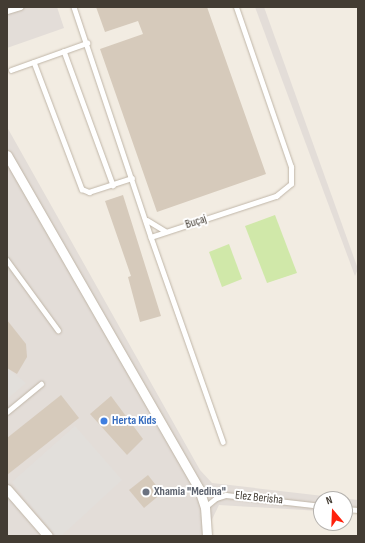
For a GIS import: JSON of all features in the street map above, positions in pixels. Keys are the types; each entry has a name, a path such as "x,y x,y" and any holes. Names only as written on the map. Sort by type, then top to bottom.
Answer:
{"street":[{"path":"7,155 187,466 205,507 207,536"},
{"path":"7,489 48,536"}],"lane":[{"path":"7,11 20,7"},
{"path":"74,7 222,442"},
{"name":"Buçaj","path":"151,237 276,196 291,184 291,166 236,7"},
{"path":"11,70 87,43"},
{"path":"64,51 113,185"},
{"path":"34,62 78,184 89,192 132,178"},
{"path":"144,215 153,227 170,231"},
{"path":"7,260 58,330"},
{"path":"7,412 41,384"},
{"name":"Elez Berisha","path":"205,507 216,498 226,495 313,505"}],"shaded area":[{"path":"7,7 57,7 64,28 7,48"},
{"path":"255,7 264,7 358,269 355,276"},
{"path":"7,127 200,470 212,483 313,495 313,511 219,505 204,536 7,536"},
{"path":"7,368 26,383 7,399"},
{"path":"75,426 122,480 61,536 56,536 12,482"},
{"path":"353,499 358,500 358,513 353,513"}],"green space":[{"path":"275,215 297,273 267,283 245,226"},
{"path":"229,244 242,279 222,287 209,252"}],"building":[{"path":"96,7 207,7 266,174 157,212 100,49 143,34 138,21 105,32"},
{"path":"123,195 161,316 140,322 128,277 131,276 105,201"},
{"path":"7,320 26,344 27,357 17,374 7,368"},
{"path":"61,395 79,418 7,475 7,438"},
{"path":"111,396 143,439 127,455 90,414"},
{"name":"Xhamia \"Medina\"","path":"148,475 162,493 144,508 129,490"}],"place":[{"name":"Herta Kids","path":"104,421"},
{"name":"Xhamia \"Medina\"","path":"146,492"}]}
